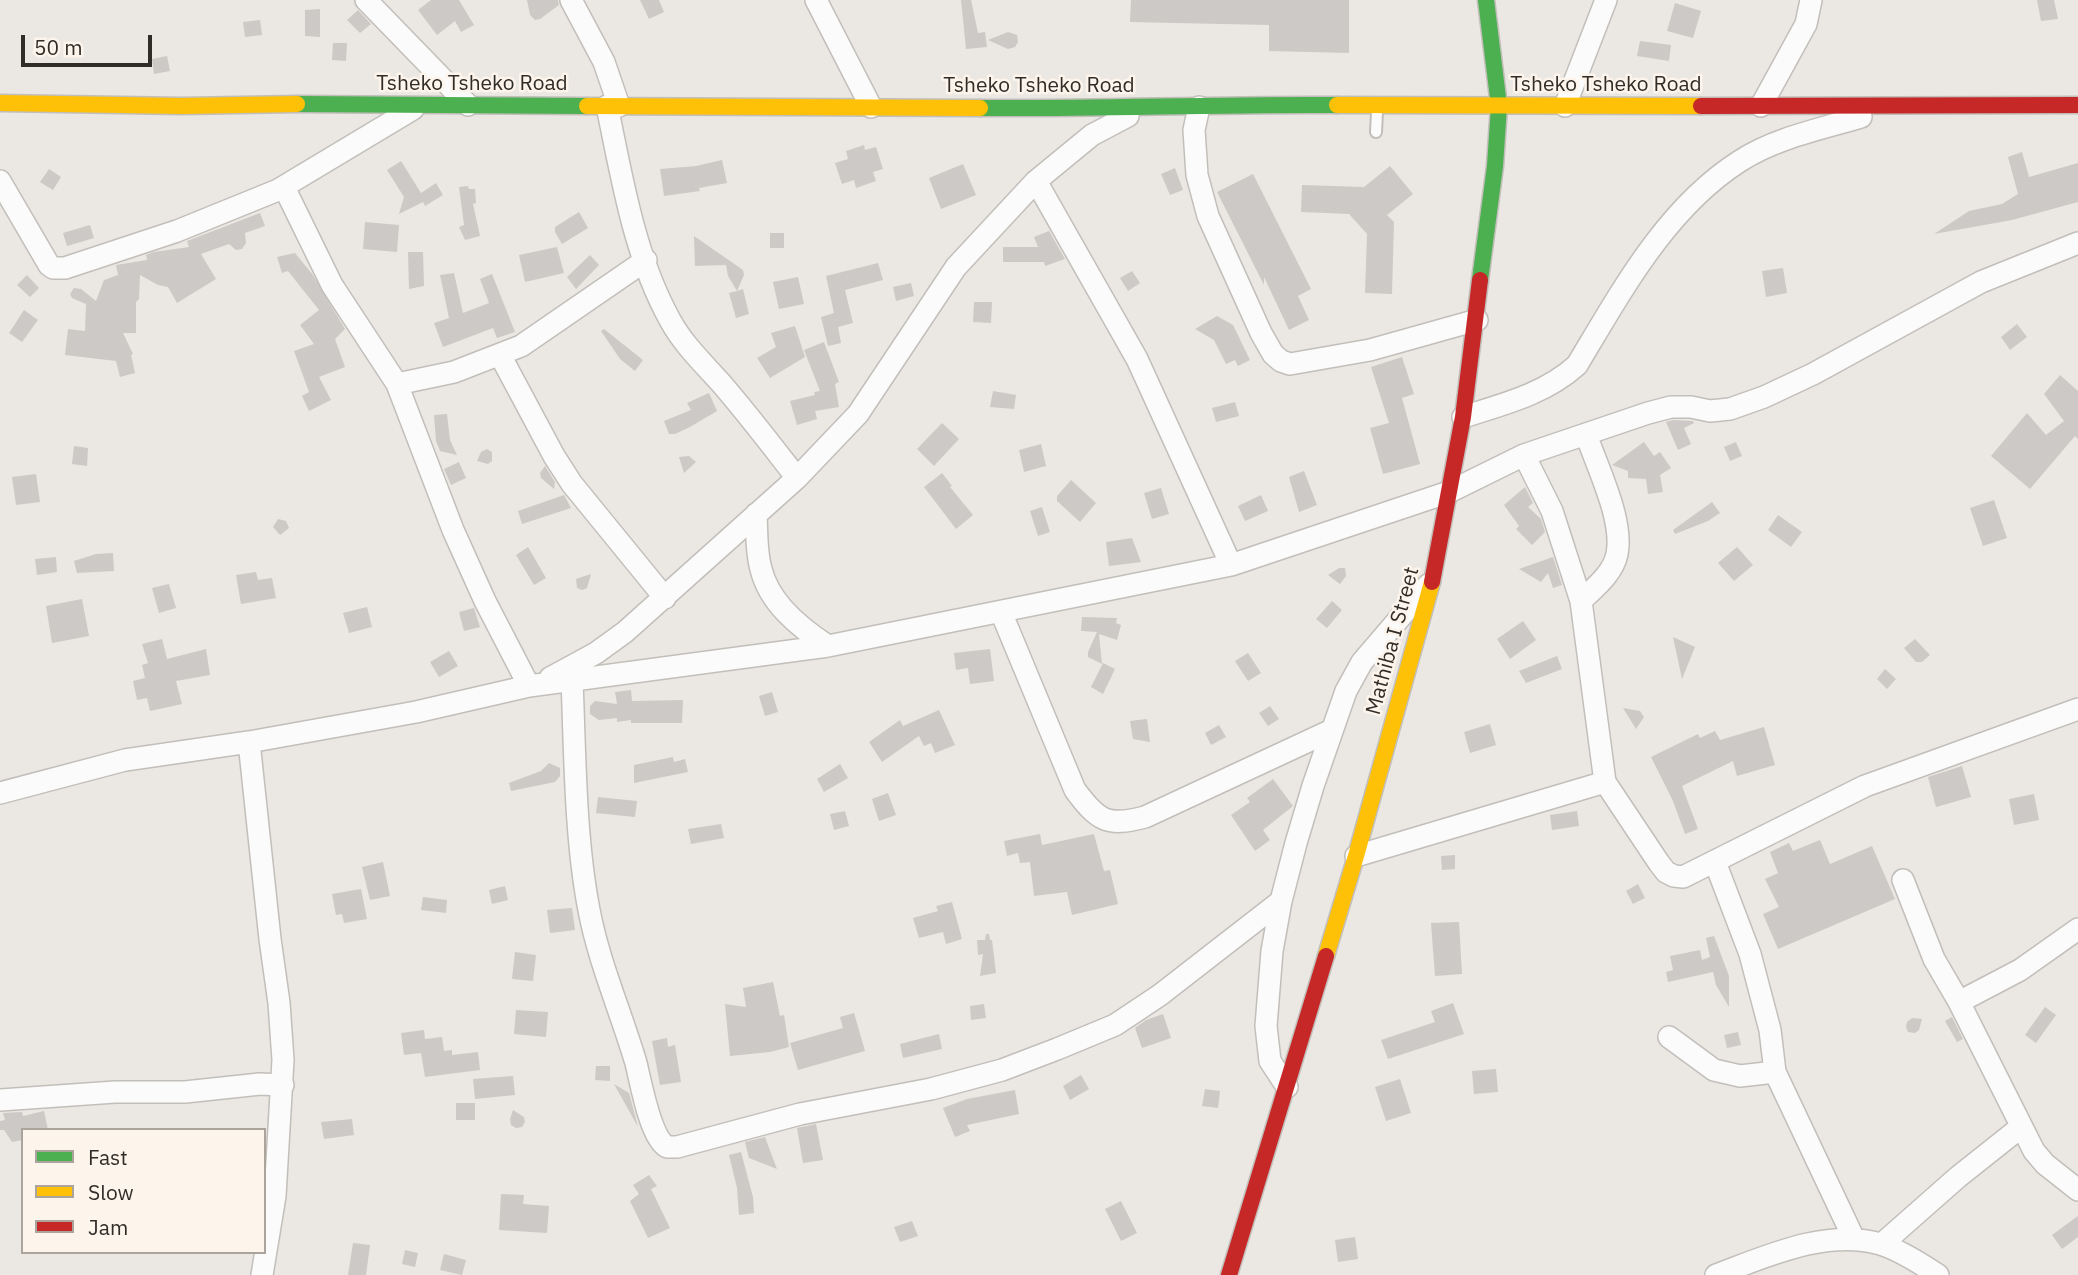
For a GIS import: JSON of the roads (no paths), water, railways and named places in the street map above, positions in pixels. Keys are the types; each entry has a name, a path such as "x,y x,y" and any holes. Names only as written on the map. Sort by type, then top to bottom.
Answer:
{"main road":[{"name":"Mathiba I Street","path":"1229,1275 1356,856 1432,581 1463,416 1491,203 1499,106 1486,0"},
{"name":"Tsheko Tsheko Road","path":"0,103 182,106 421,104 1097,108 1256,104 2078,105"}],"street":[{"path":"366,0 468,105"},
{"path":"571,0 604,62 627,203 661,302 687,347 720,383 797,478"},
{"path":"817,0 871,107"},
{"path":"1565,106 1606,0"},
{"path":"1761,106 1806,24 1811,0"},
{"path":"0,181 49,265 58,269 177,231 284,187 421,104"},
{"path":"1463,416 1511,402 1546,387 1577,365 1644,255 1701,192 1741,160 1779,142 1898,105"},
{"path":"532,686 596,653 625,632 797,478 858,414 956,267 1036,181 1092,135 1149,106"},
{"path":"1199,107 1194,130 1197,175 1208,216 1261,333 1273,354 1281,361 1290,364 1370,350 1476,320"},
{"path":"1036,181 1137,359 1231,565"},
{"path":"284,187 332,285 397,384 453,530 485,601 532,686"},
{"path":"0,793 125,760 249,742 416,712 532,686 828,646 1231,565 1449,492 1524,455 1671,407 1710,411 1730,409 1764,397 1813,374 1982,282 2078,243"},
{"path":"397,384 454,372 500,355 538,336 646,260"},
{"path":"500,355 572,484 664,597"},
{"path":"1581,601 1606,577 1617,556 1614,513 1586,434"},
{"path":"1524,455 1552,511 1581,601 1605,782 1666,872 1674,876 1683,877 1715,862 1865,786 2078,709"},
{"path":"756,514 761,569 772,594 786,613 805,631 828,646"},
{"path":"1287,1087 1270,1061 1266,1026 1272,951 1281,901 1306,809 1346,691 1362,662 1432,581"},
{"path":"1002,612 1075,790 1086,805 1111,822 1145,817 1332,730"},
{"path":"572,680 576,772 588,907 595,939 657,1137 667,1147 677,1147 800,1114 931,1089 1002,1070 1057,1049 1115,1025 1160,995 1281,901"},
{"path":"249,742 279,1003 283,1084 275,1196 266,1251"},
{"path":"1356,856 1605,782"},
{"path":"1715,862 1750,954 1770,1030 1775,1072 1854,1239"},
{"path":"1903,880 1930,950 2034,1151 2045,1164 2078,1190"},
{"path":"1959,1002 2020,970 2078,929"},
{"path":"1669,1037 1714,1070 1740,1076 1775,1072"},
{"path":"0,1100 185,1092 283,1084"},
{"path":"1882,1244 1958,1177 2021,1127"},
{"path":"1716,1275 1808,1244 1854,1239 1882,1244 1936,1274"},
{"path":"262,1275 265,1254"}],"lane":[{"path":"1376,132 1378,106"}]}
